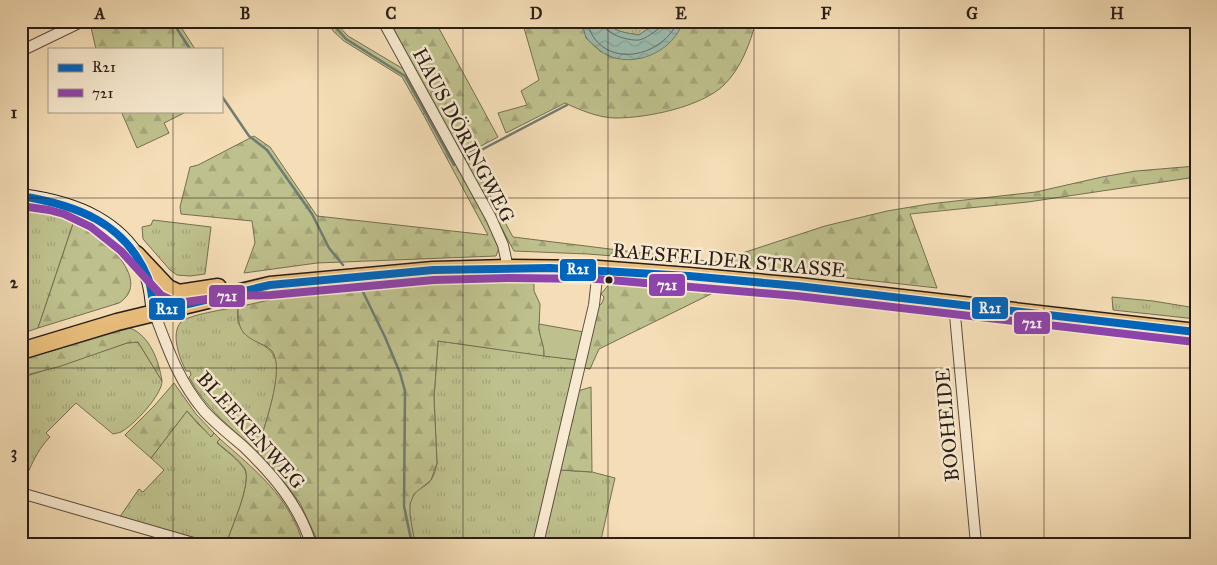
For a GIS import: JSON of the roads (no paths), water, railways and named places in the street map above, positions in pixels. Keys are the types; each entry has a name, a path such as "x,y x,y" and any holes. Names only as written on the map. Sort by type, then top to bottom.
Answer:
{"main road":[{"path":"21,196 51,200 83,211 106,225 128,244 168,288 179,293 228,286 270,285"},
{"path":"136,254 148,279 154,312"},
{"name":"RAESFELDER STRASSE","path":"21,351 154,312 270,285 432,270 508,268 598,269 719,278 1196,332"}],"street":[{"path":"21,50 83,21"},
{"name":"HAUS DÖRINGWEG","path":"383,21 491,218 503,245 508,268"},
{"path":"538,544 594,305 598,269"},
{"name":"BOOHEIDE","path":"954,304 976,544"},
{"name":"BLEEKENWEG","path":"154,312 169,353 189,391 205,411 267,470 286,492 301,518 311,544"},
{"path":"21,494 197,544"}],"water":[{"path":"582,21 605,21 616,30 639,35 659,21 683,21 678,33 659,51 646,57 620,59 608,55 589,41 586,37"}],"waterway":[{"path":"172,21 189,48"},
{"path":"330,21 346,39 405,76 454,165"},
{"path":"222,96 249,136 267,150 312,214 329,248 343,265"},
{"path":"464,159 567,105"},
{"path":"363,292 385,337 400,373 405,391 404,506 412,544"}]}
